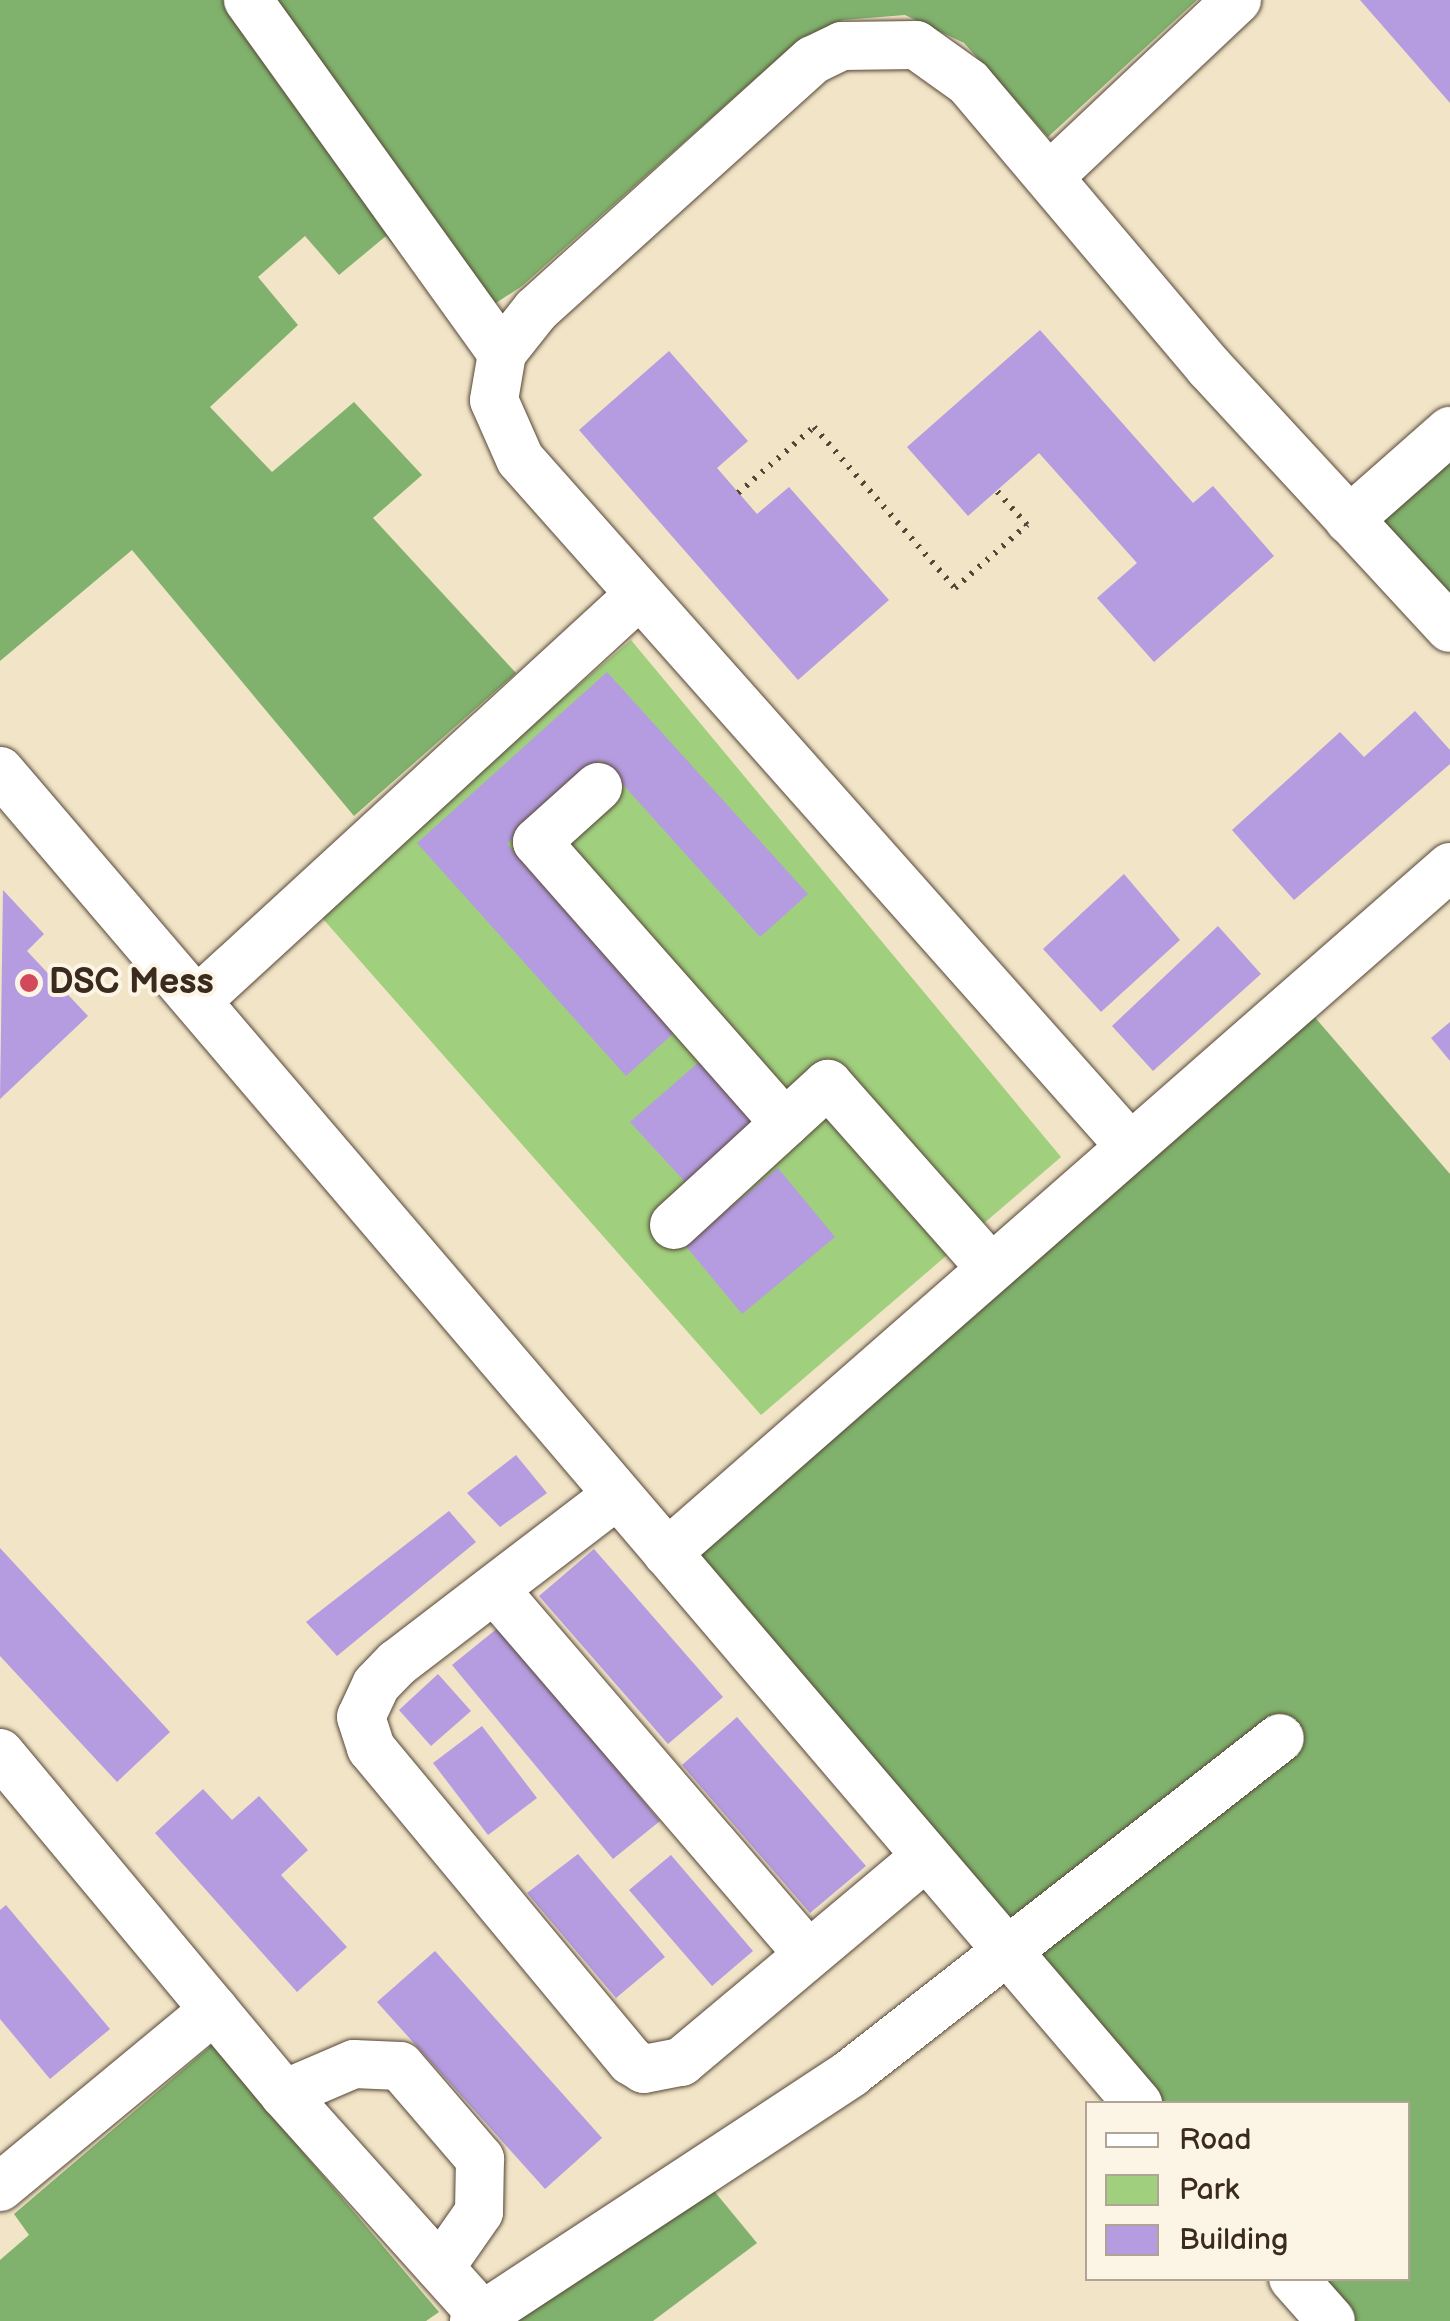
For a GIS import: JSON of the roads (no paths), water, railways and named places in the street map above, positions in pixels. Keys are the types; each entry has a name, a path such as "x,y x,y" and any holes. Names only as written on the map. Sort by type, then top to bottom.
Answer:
{"lane":[{"path":"248,0 502,353"},
{"path":"1050,176 1237,0"},
{"path":"1128,1146 520,459 503,431 494,388 502,353 536,310 783,84 842,46 916,45 941,59 1050,176 1209,367 1450,628"},
{"path":"1349,520 1450,431"},
{"path":"199,999 639,595"},
{"path":"0,770 199,999 1006,1956 1135,2101"},
{"path":"598,786 537,842 785,1123"},
{"path":"667,1553 1450,866"},
{"path":"674,1225 828,1084 990,1267"},
{"path":"617,1495 376,1685 361,1717 363,1732 631,2060 644,2069 681,2062 806,1952 924,1858"},
{"path":"495,1590 806,1952"},
{"path":"0,1753 284,2094 440,2268 478,2318 821,2093 1006,1956 1280,1738"},
{"path":"0,2187 214,2010"},
{"path":"284,2094 354,2064 400,2066 480,2159 479,2212 440,2268"},
{"path":"1296,2281 1331,2321"}],"place":[{"name":"DSC Mess","path":"29,983"}]}
